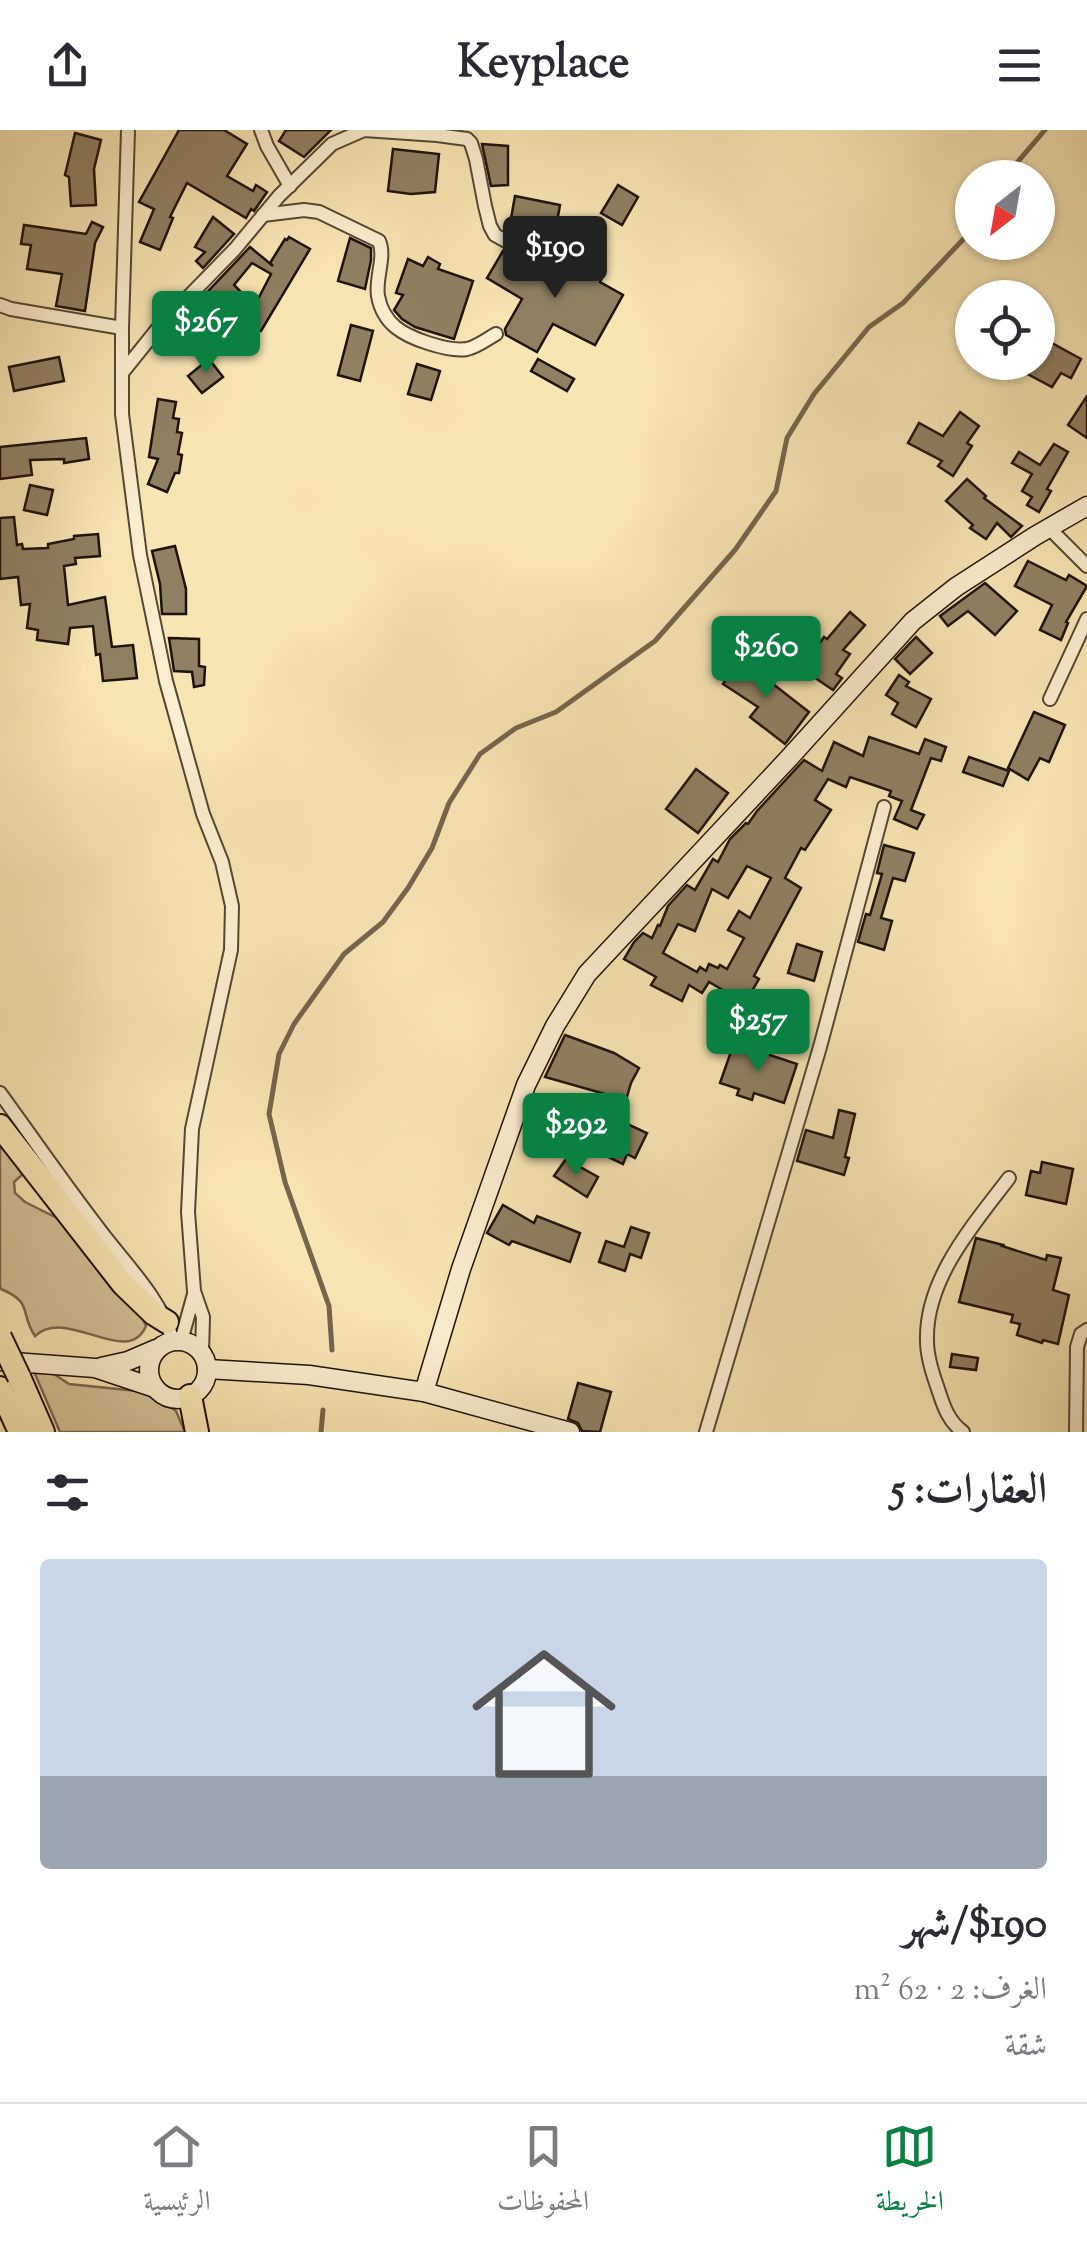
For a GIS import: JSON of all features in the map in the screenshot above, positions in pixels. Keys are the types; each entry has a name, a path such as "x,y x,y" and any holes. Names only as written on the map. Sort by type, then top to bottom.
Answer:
{"highway":[{"path":"0,1126 170,1338"},
{"path":"0,1337 20,1432"},
{"path":"10,1382 43,1432"},
{"path":"190,1396 197,1432"}],"main road":[{"path":"424,1392 526,1085 554,1026 587,974 913,621 956,586 1087,506"},
{"path":"95,1368 128,1361 170,1338 196,1347 204,1361 203,1385 190,1396 175,1399 160,1394 148,1372 152,1355 170,1338"},
{"path":"0,1360 95,1368 155,1388"},
{"path":"204,1361 424,1392 570,1432"}],"street":[{"path":"128,130 122,414 140,555 162,663 232,906 232,950 192,1129 188,1212 204,1361"},
{"path":"261,130 290,186"},
{"path":"122,373 290,186 332,144 364,130 471,142 495,235 506,240 526,240"},
{"path":"264,214 319,212 380,242 379,302 392,326 408,337 442,348 468,349 496,334"},
{"path":"0,305 122,328"},
{"path":"1049,528 1087,566"},
{"path":"1050,699 1087,619"},
{"path":"706,1432 820,1047 884,807"},
{"path":"0,1093 154,1300 170,1338"},
{"path":"963,1432 945,1410 926,1345 927,1330 936,1290 947,1268 1009,1178"},
{"path":"170,1338 194,1292"},
{"path":"1076,1432 1077,1347 1081,1334 1087,1330"}],"shaded area":[{"path":"0,1141 24,1173 14,1182 15,1193 69,1224 141,1314 146,1326 137,1338 111,1340 63,1328 48,1329 35,1336 22,1304 1,1289"},
{"path":"36,1362 69,1384 147,1392 176,1411 185,1432 60,1432 32,1367"}],"building":[{"path":"179,130 224,130 247,144 227,176 253,191 256,185 267,192 246,218 187,183 170,217 173,218 160,250 140,242 154,209 139,202"},
{"path":"286,130 331,130 304,157 279,141"},
{"path":"75,133 101,140 94,169 96,205 71,206 69,177 65,175"},
{"path":"482,144 508,146 508,185 491,186"},
{"path":"393,149 439,154 435,192 388,191"},
{"path":"618,185 638,197 622,225 601,213"},
{"path":"515,196 560,205 555,233 510,224"},
{"path":"213,217 234,234 203,268 196,261 205,252 195,247"},
{"path":"92,222 103,227 95,243 85,311 56,306 62,274 27,269 31,245 21,244 24,225 86,234"},
{"path":"289,237 310,249 261,331 256,329 247,344 232,335 252,302 255,305 271,274 252,263 234,285 242,293 180,353 173,344 165,352 158,344 250,247 273,266 270,263"},
{"path":"350,238 371,248 365,289 338,281"},
{"path":"503,251 556,281 574,260 603,276 600,282 623,295 595,345 553,324 537,352 506,335 505,329 522,299 487,278"},
{"path":"428,257 440,264 438,269 473,281 454,339 415,327 394,310 403,295 396,293 408,259 423,266"},
{"path":"351,325 373,331 360,381 338,375"},
{"path":"1055,345 1081,359 1071,378 1061,373 1052,387 1039,380 1055,380"},
{"path":"59,357 64,381 14,391 9,367"},
{"path":"209,359 223,377 202,393 188,376"},
{"path":"538,359 574,379 567,391 531,371"},
{"path":"417,364 440,371 431,400 408,394"},
{"path":"1087,396 1087,438 1068,425"},
{"path":"158,399 176,402 173,418 179,419 177,432 182,433 179,473 175,473 167,492 148,484 158,459 149,457"},
{"path":"960,412 979,426 967,443 972,446 953,476 938,466 942,461 908,443 919,423 943,436"},
{"path":"86,438 89,459 64,463 64,459 30,460 32,475 0,479 0,447"},
{"path":"1054,444 1068,452 1039,512 1027,505 1032,497 1022,491 1032,474 1012,463 1019,452 1040,465"},
{"path":"967,479 984,498 1022,526 1011,537 997,523 986,539 970,528 973,525 946,501"},
{"path":"30,485 53,490 47,515 24,510"},
{"path":"14,517 17,545 22,544 23,549 48,548 48,544 74,536 98,534 100,556 75,558 76,564 64,566 68,605 105,597 112,647 133,645 137,678 103,681 93,626 70,628 68,644 37,640 38,630 27,628 30,604 21,605 18,577 0,579 0,518"},
{"path":"175,546 186,589 186,614 162,614 152,551"},
{"path":"1028,561 1066,580 1069,575 1087,586 1066,622 1061,640 1040,630 1052,605 1015,586"},
{"path":"985,583 1017,611 995,635 968,611 948,626 940,616"},
{"path":"850,612 865,625 843,650 850,654 836,674 842,678 833,690 802,669 824,637 827,639"},
{"path":"916,637 932,653 910,674 895,659"},
{"path":"169,638 199,639 204,685 194,687 192,672 174,671"},
{"path":"741,657 809,712 785,744 750,717 758,707 723,684"},
{"path":"899,675 909,682 906,686 931,699 916,727 892,714 898,703 886,695"},
{"path":"1034,712 1065,725 1049,762 1040,758 1028,780 1008,768"},
{"path":"869,737 919,754 925,739 946,747 941,761 931,758 911,810 924,815 917,829 894,819 902,801 889,796 891,791 850,777 846,787 828,779 815,800 831,810 805,850 801,848 785,878 801,888 738,1015 726,1005 733,996 709,982 702,993 689,985 682,1001 651,985 656,977 624,959 643,933 652,938 668,906 687,885 695,890 713,859 718,862 730,839 804,760 822,771 834,742 863,756","holes":["747,866 771,878 750,918 739,911 728,930 744,938 727,969 709,964 706,971 700,967 697,972 663,953 678,924 695,931 712,889 728,898"]},
{"path":"969,757 1009,771 1003,786 963,772"},
{"path":"696,769 728,793 698,833 666,809"},
{"path":"884,845 914,853 905,881 893,878 881,918 892,921 884,950 858,942 882,874 877,873"},
{"path":"797,944 822,952 814,981 788,973"},
{"path":"565,1035 614,1053 639,1068 626,1100 545,1077"},
{"path":"734,1043 797,1064 784,1103 754,1093 752,1100 737,1095 739,1089 720,1083"},
{"path":"839,1110 855,1114 844,1175 797,1161 806,1130 833,1138"},
{"path":"610,1116 647,1133 635,1158 627,1154 623,1164 610,1158 618,1141 601,1130"},
{"path":"566,1159 598,1177 587,1197 554,1176"},
{"path":"1042,1162 1073,1169 1066,1204 1026,1195 1031,1171 1040,1173"},
{"path":"503,1205 534,1223 537,1216 580,1233 570,1262 512,1241 509,1245 487,1233"},
{"path":"631,1227 649,1233 641,1258 630,1254 625,1271 599,1262 606,1241 624,1247"},
{"path":"976,1238 1046,1260 1047,1255 1061,1258 1053,1290 1069,1295 1058,1344 1017,1335 1020,1324 1011,1322 1013,1315 959,1302"},
{"path":"952,1354 978,1358 976,1370 950,1367"},
{"path":"578,1383 611,1392 600,1432 582,1431 578,1423 568,1419"}],"waterway":[{"path":"1019,160 1045,130"},
{"path":"332,1350 329,1306 285,1182 269,1114 279,1054 294,1024 344,954 383,922 408,888 432,848 449,803 480,754 516,728 556,712 655,641 735,550 776,491 787,438 814,394 869,327 903,303 955,248"},
{"path":"321,1432 323,1410"}]}
